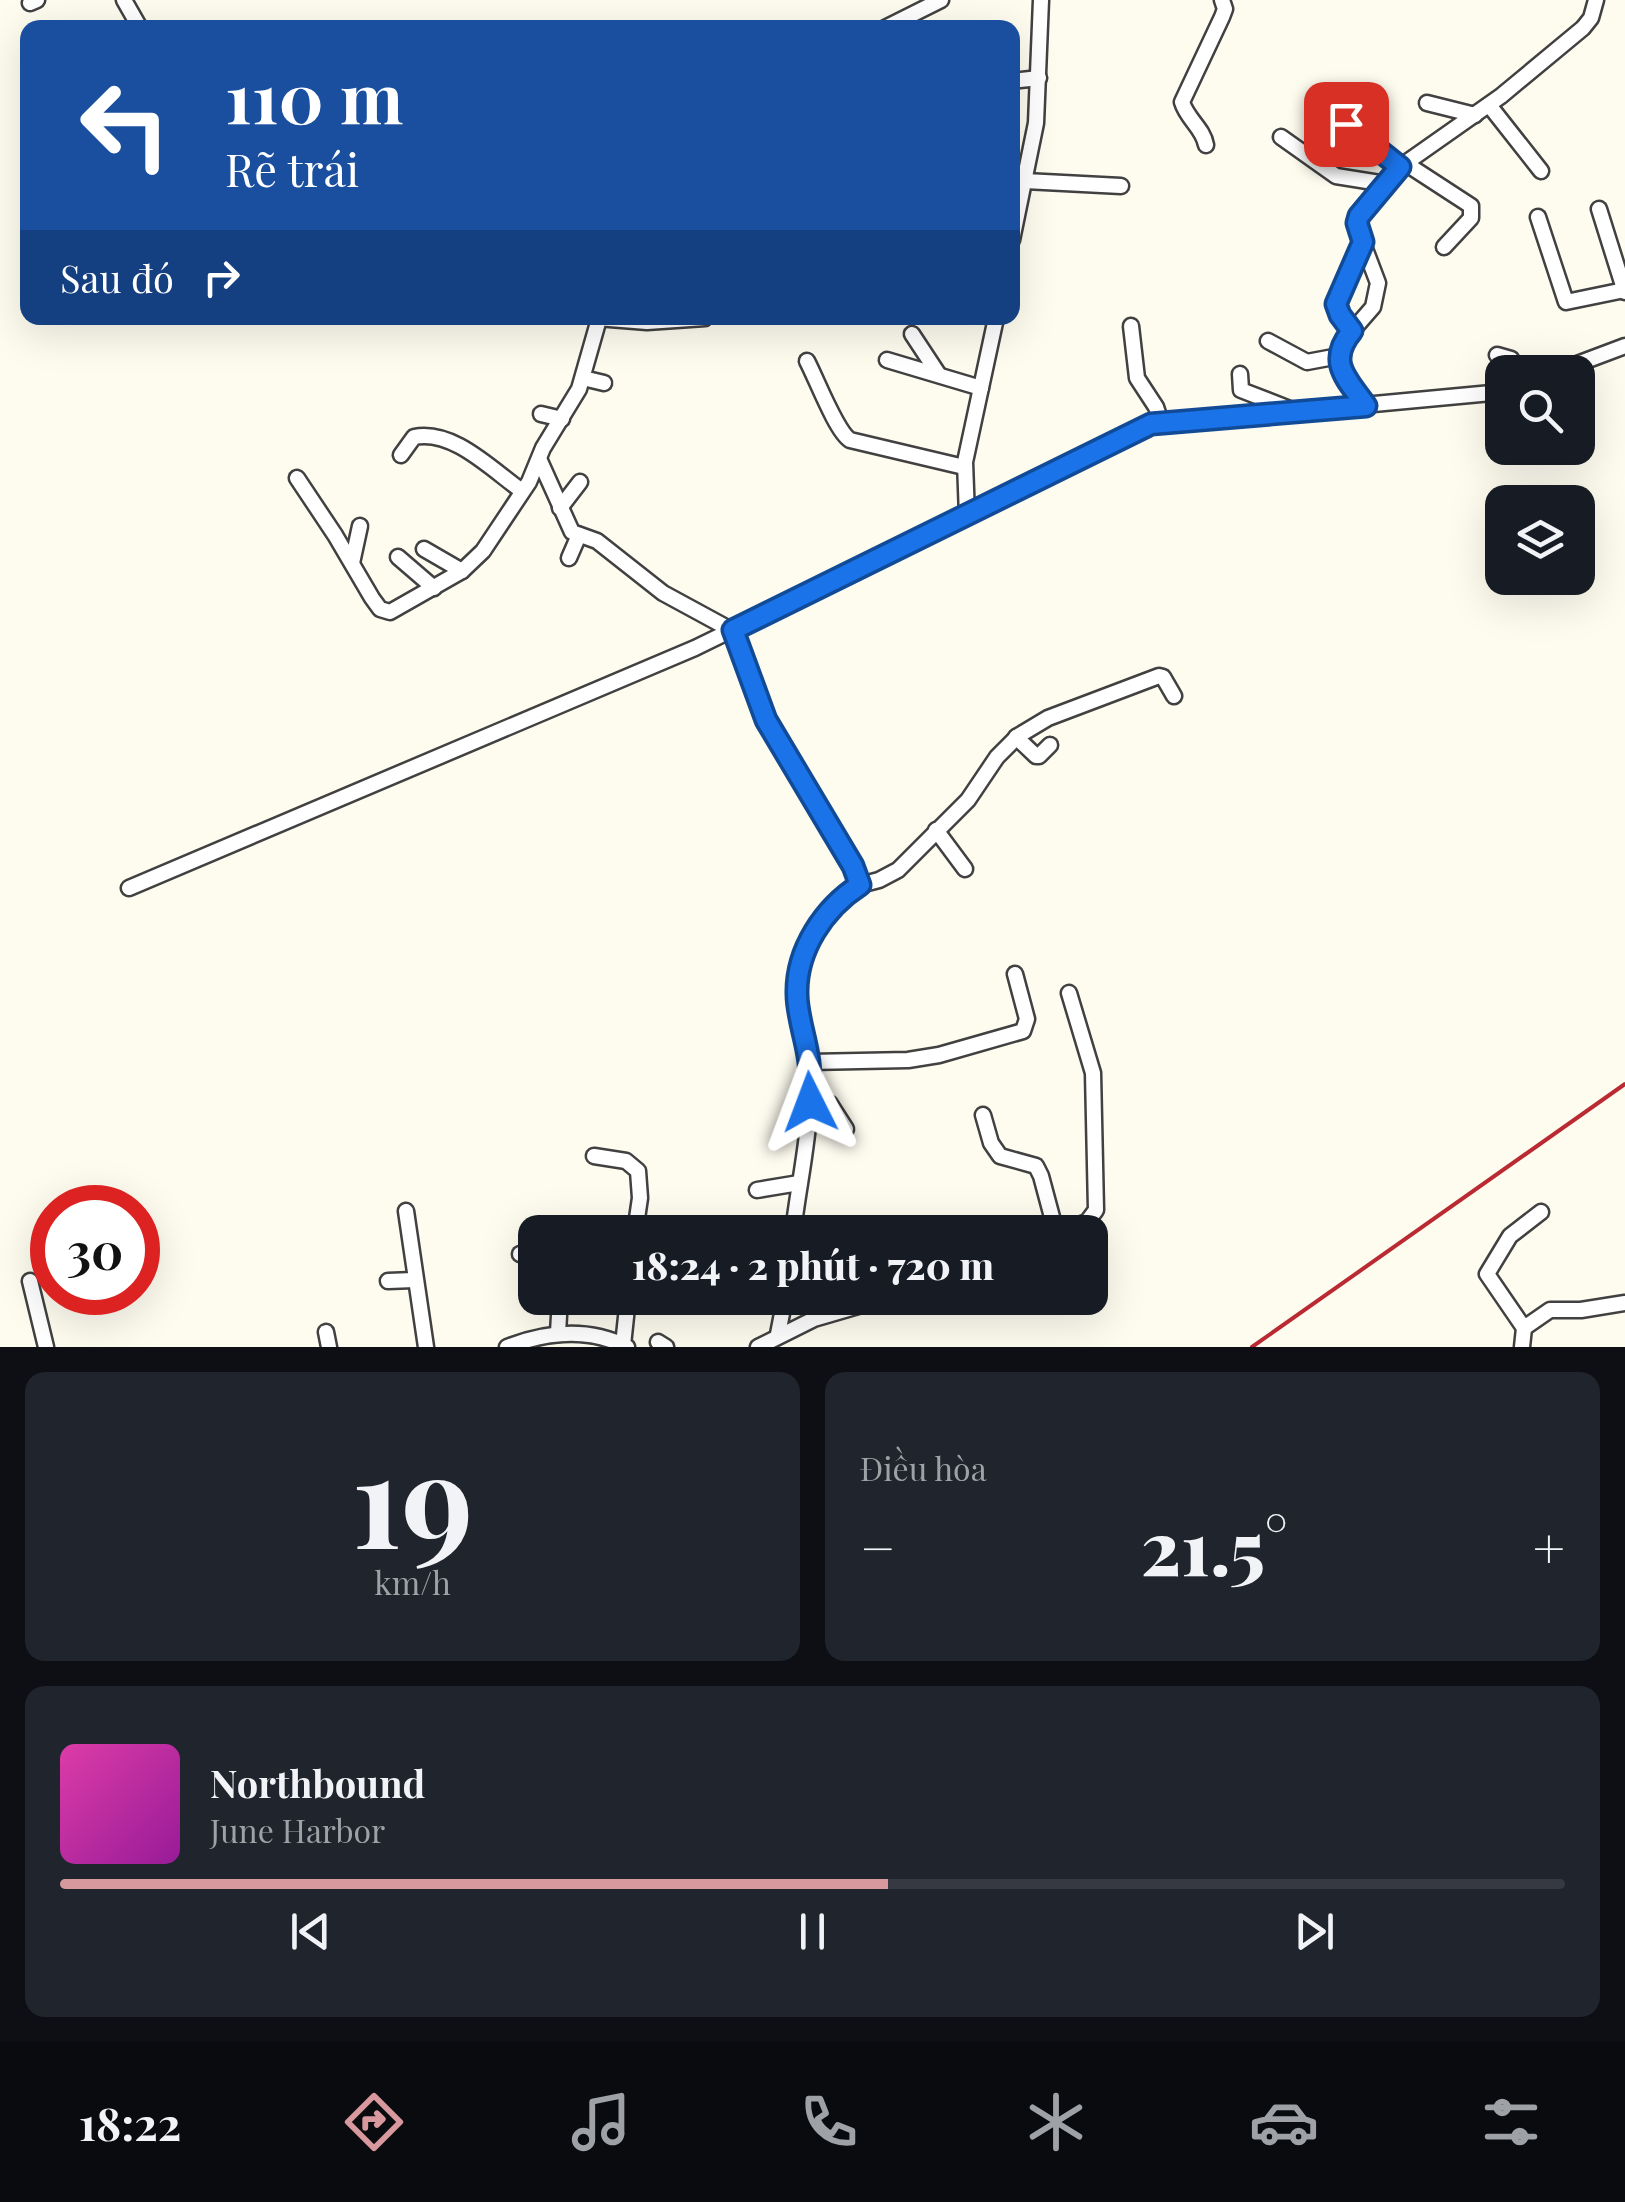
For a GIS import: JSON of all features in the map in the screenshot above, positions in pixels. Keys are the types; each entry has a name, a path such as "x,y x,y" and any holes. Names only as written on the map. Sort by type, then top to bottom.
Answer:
{"street":[{"path":"901,20 940,0"},
{"path":"1041,0 1036,122 1020,189 1121,186"},
{"path":"1206,145 1182,102 1225,9 1222,0"},
{"path":"1366,406 1342,372 1339,356 1352,331 1369,314 1378,283 1357,223 1359,216 1402,165 1488,105 1583,28 1591,18 1596,0"},
{"path":"1020,79 1039,78"},
{"path":"1427,103 1475,114"},
{"path":"1488,105 1541,172"},
{"path":"1346,124 1402,165 1471,206 1471,218 1444,247"},
{"path":"1281,137 1336,176 1386,184"},
{"path":"1538,218 1566,302 1625,291 1599,209"},
{"path":"1352,331 1336,304 1363,242"},
{"path":"296,478 372,598 390,612 462,571 484,551 562,419 582,378 596,325"},
{"path":"968,516 964,468 994,325"},
{"path":"1131,326 1137,378 1161,422"},
{"path":"912,334 940,376"},
{"path":"1268,342 1307,362 1339,356"},
{"path":"1595,357 1625,346"},
{"path":"887,360 980,388"},
{"path":"806,361 828,399 838,427 850,440 964,468"},
{"path":"1240,374 1240,390 1300,413"},
{"path":"582,378 604,383"},
{"path":"129,888 733,630 1161,422 1300,413 1485,394"},
{"path":"541,414 562,419"},
{"path":"401,455 414,437 435,434 450,440 522,490"},
{"path":"540,460 566,524 597,541 663,593 733,630 766,720 853,866 860,885"},
{"path":"560,508 580,482"},
{"path":"352,563 360,526"},
{"path":"569,558 580,535"},
{"path":"424,549 462,571"},
{"path":"398,557 434,588"},
{"path":"795,1215 810,1102 810,1062 797,995 812,935 836,900 860,885 898,870 968,800 997,756 1016,738 1048,718 1158,676 1174,696"},
{"path":"1016,738 1036,756 1050,746"},
{"path":"936,830 965,868"},
{"path":"810,1062 924,1058 1023,1031 1028,1019 1014,974"},
{"path":"1069,993 1093,1073 1096,1210 1092,1215"},
{"path":"810,1102 830,1104 846,1130"},
{"path":"983,1115 1000,1156 1036,1166 1053,1215"},
{"path":"594,1156 626,1161 638,1171 638,1215"},
{"path":"757,1190 799,1182"},
{"path":"406,1211 426,1347"},
{"path":"1522,1347 1524,1328 1487,1274 1510,1236 1540,1212"},
{"path":"388,1282 414,1280"},
{"path":"1524,1328 1550,1310 1625,1303"},
{"path":"38,1315 46,1347"},
{"path":"558,1333 559,1315"},
{"path":"507,1347 558,1333 590,1335 625,1346 627,1315"},
{"path":"778,1334 782,1315"},
{"path":"758,1347 778,1334 825,1315"}],"railway":[{"path":"1252,1347 1625,1084"}],"route":[{"path":"810,1102 810,1062 797,995 801,969 812,935 836,900 860,885 853,866 766,720 733,630 1151,424 1366,406 1338,362 1352,331 1336,304 1363,242 1357,223 1359,216 1400,167 1346,124"}]}
